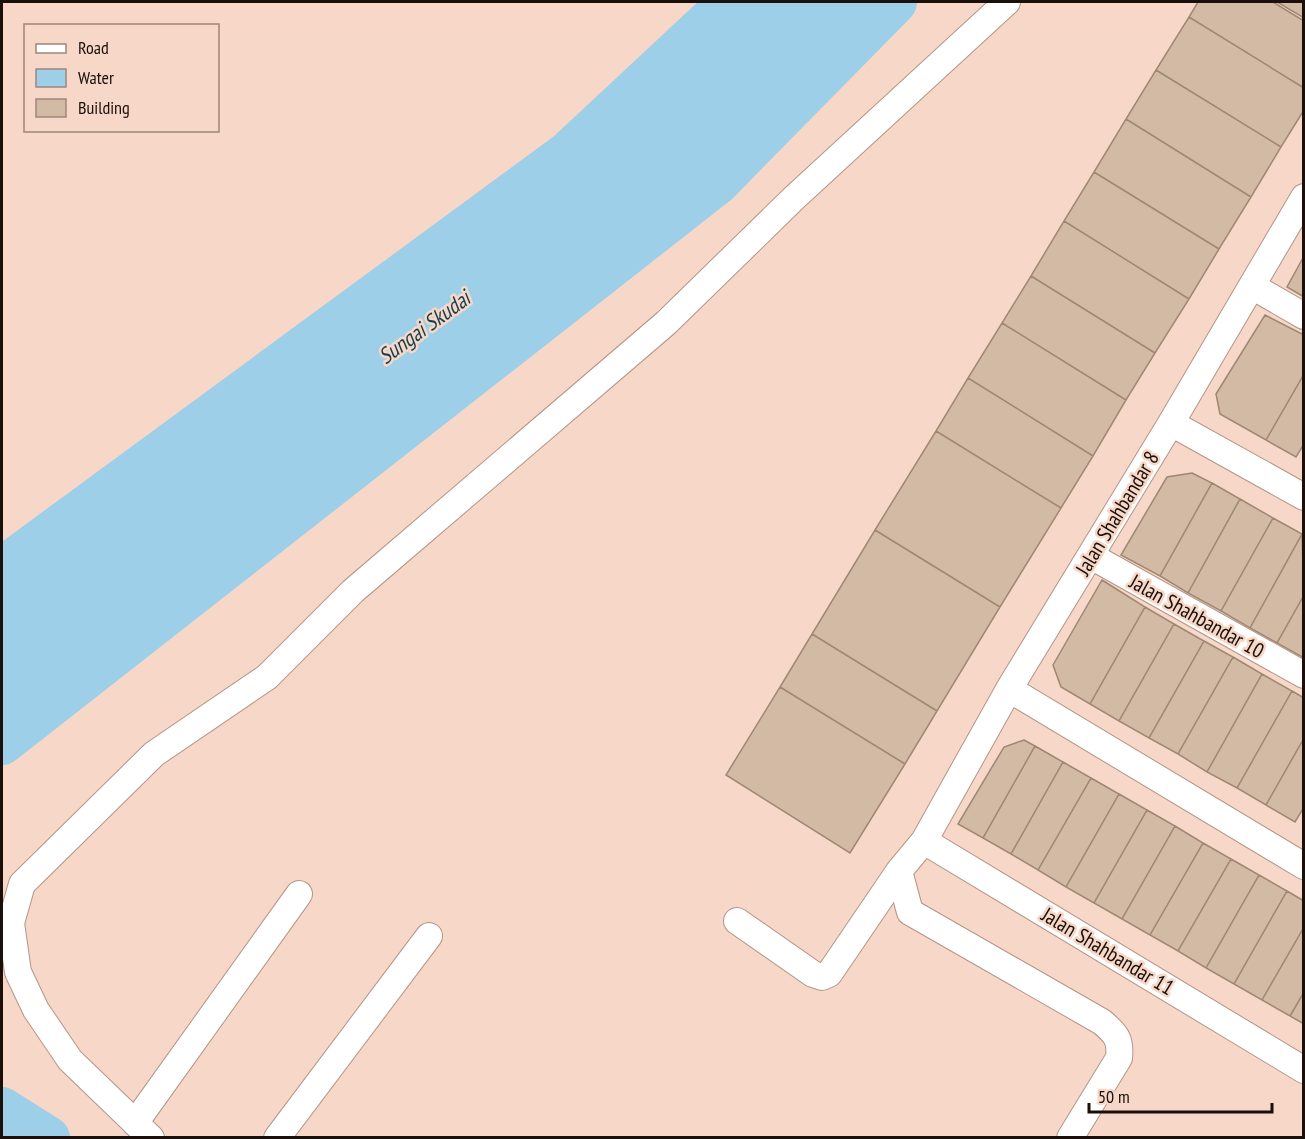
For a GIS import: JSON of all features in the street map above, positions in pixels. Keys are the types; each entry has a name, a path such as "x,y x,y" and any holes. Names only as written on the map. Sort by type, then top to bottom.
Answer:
{"street":[{"path":"299,894 143,1130 70,1060 36,1011 18,972 11,923 22,884 154,754 267,677 353,591 666,323 794,198 1007,2"},
{"name":"Jalan Shahbandar 8","path":"737,921 813,974 822,977 829,974 927,834 1009,689 1171,423 1304,197"},
{"path":"1252,286 1304,316"},
{"path":"1171,423 1304,496"},
{"name":"Jalan Shahbandar 10","path":"1091,556 1304,675"},
{"path":"1009,689 1304,866"},
{"name":"Jalan Shahbandar 11","path":"927,834 1304,1070"},
{"path":"899,871 910,912 1102,1022 1116,1036 1120,1047 1119,1058 1070,1137"},
{"path":"277,1137 429,936"}],"water":[{"name":"Sungai Skudai","path":"730,2 895,2 717,183 2,743 2,569 567,154"}],"building":[{"path":"1198,2 1273,2 1304,21 1304,88 1189,17"},
{"path":"1277,2 1304,2 1304,18"},
{"path":"1189,17 1304,88 1304,110 1281,147 1156,70"},
{"path":"1156,70 1281,147 1251,197 1126,119"},
{"path":"1126,119 1251,197 1219,249 1094,172"},
{"path":"1094,172 1219,249 1189,299 1064,221"},
{"path":"1064,221 1189,299 1155,353 1031,276"},
{"path":"1304,256 1304,297 1287,287"},
{"path":"1031,276 1155,353 1126,400 1002,323"},
{"path":"1265,315 1304,335 1304,374 1266,440 1220,414 1216,394"},
{"path":"1002,323 1126,400 1093,456 968,378"},
{"path":"1304,374 1304,444 1296,457 1266,440"},
{"path":"968,378 1093,456 1061,508 936,431"},
{"path":"936,431 1061,508 1000,607 875,530"},
{"path":"1192,473 1212,483 1160,576 1121,555 1167,477"},
{"path":"1212,483 1240,499 1188,593 1160,576"},
{"path":"1240,499 1273,518 1221,611 1188,593"},
{"path":"1273,518 1302,534 1250,628 1221,611"},
{"path":"875,530 1000,607 937,711 812,634"},
{"path":"1302,534 1304,595 1277,643 1250,628"},
{"path":"1102,580 1145,607 1090,704 1061,687 1053,665"},
{"path":"1304,595 1304,658 1277,643"},
{"path":"1145,607 1174,624 1119,721 1090,704"},
{"path":"1174,624 1204,641 1149,738 1119,721"},
{"path":"812,634 937,711 905,764 780,687"},
{"path":"1204,641 1233,657 1178,754 1149,738"},
{"path":"1233,657 1262,674 1207,772 1178,754"},
{"path":"1262,674 1292,691 1237,788 1207,772"},
{"path":"780,687 905,764 850,853 726,775"},
{"path":"1292,691 1304,698 1304,738 1266,805 1237,788"},
{"path":"1304,738 1304,807 1295,822 1266,805"},
{"path":"1024,740 1035,746 983,838 958,824 1004,747"},
{"path":"1035,746 1063,762 1011,854 983,838"},
{"path":"1063,762 1091,778 1038,870 1011,854"},
{"path":"1091,778 1119,794 1066,887 1038,870"},
{"path":"1119,794 1147,810 1094,903 1066,887"},
{"path":"1147,810 1175,826 1122,919 1094,903"},
{"path":"1175,826 1203,843 1150,935 1122,919"},
{"path":"1203,843 1231,859 1178,951 1150,935"},
{"path":"1231,859 1259,875 1206,968 1178,951"},
{"path":"1259,875 1287,891 1234,984 1206,968"},
{"path":"1287,891 1304,901 1304,927 1262,1000 1234,984"},
{"path":"1304,927 1304,992 1290,1016 1262,1000"},
{"path":"1304,992 1304,1024 1290,1016"}],"waterway":[{"path":"2,569 567,154 730,2"},
{"path":"2,743 717,183 895,2"},
{"path":"2,1109 48,1138"}]}
